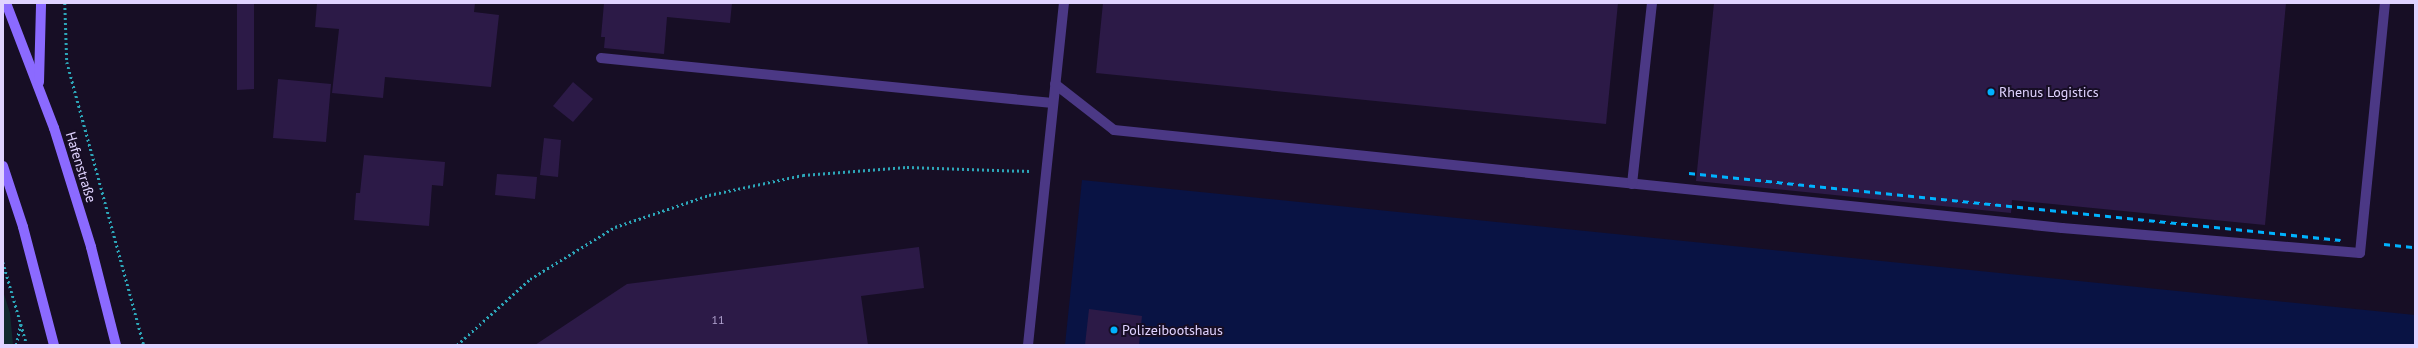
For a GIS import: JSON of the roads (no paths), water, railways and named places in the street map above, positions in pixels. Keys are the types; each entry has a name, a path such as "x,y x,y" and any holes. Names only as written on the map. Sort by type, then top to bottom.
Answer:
{"main road":[{"name":"Hafenstraße","path":"6,3 39,86 91,247 116,345"},
{"path":"39,86 42,3"},
{"path":"3,166 35,269 54,345"}],"lane":[{"path":"1028,345 1064,3"},
{"path":"1632,184 1652,3"},
{"path":"1055,84 1114,130 2062,228 2360,253 2385,3"},
{"path":"601,58 1054,103"}],"railway":[{"path":"1689,173 2341,240"},
{"path":"2384,244 2415,247"}],"place":[{"name":"Rhenus Logistics","path":"1991,92"},
{"name":"Polizeibootshaus","path":"1114,330"}]}
